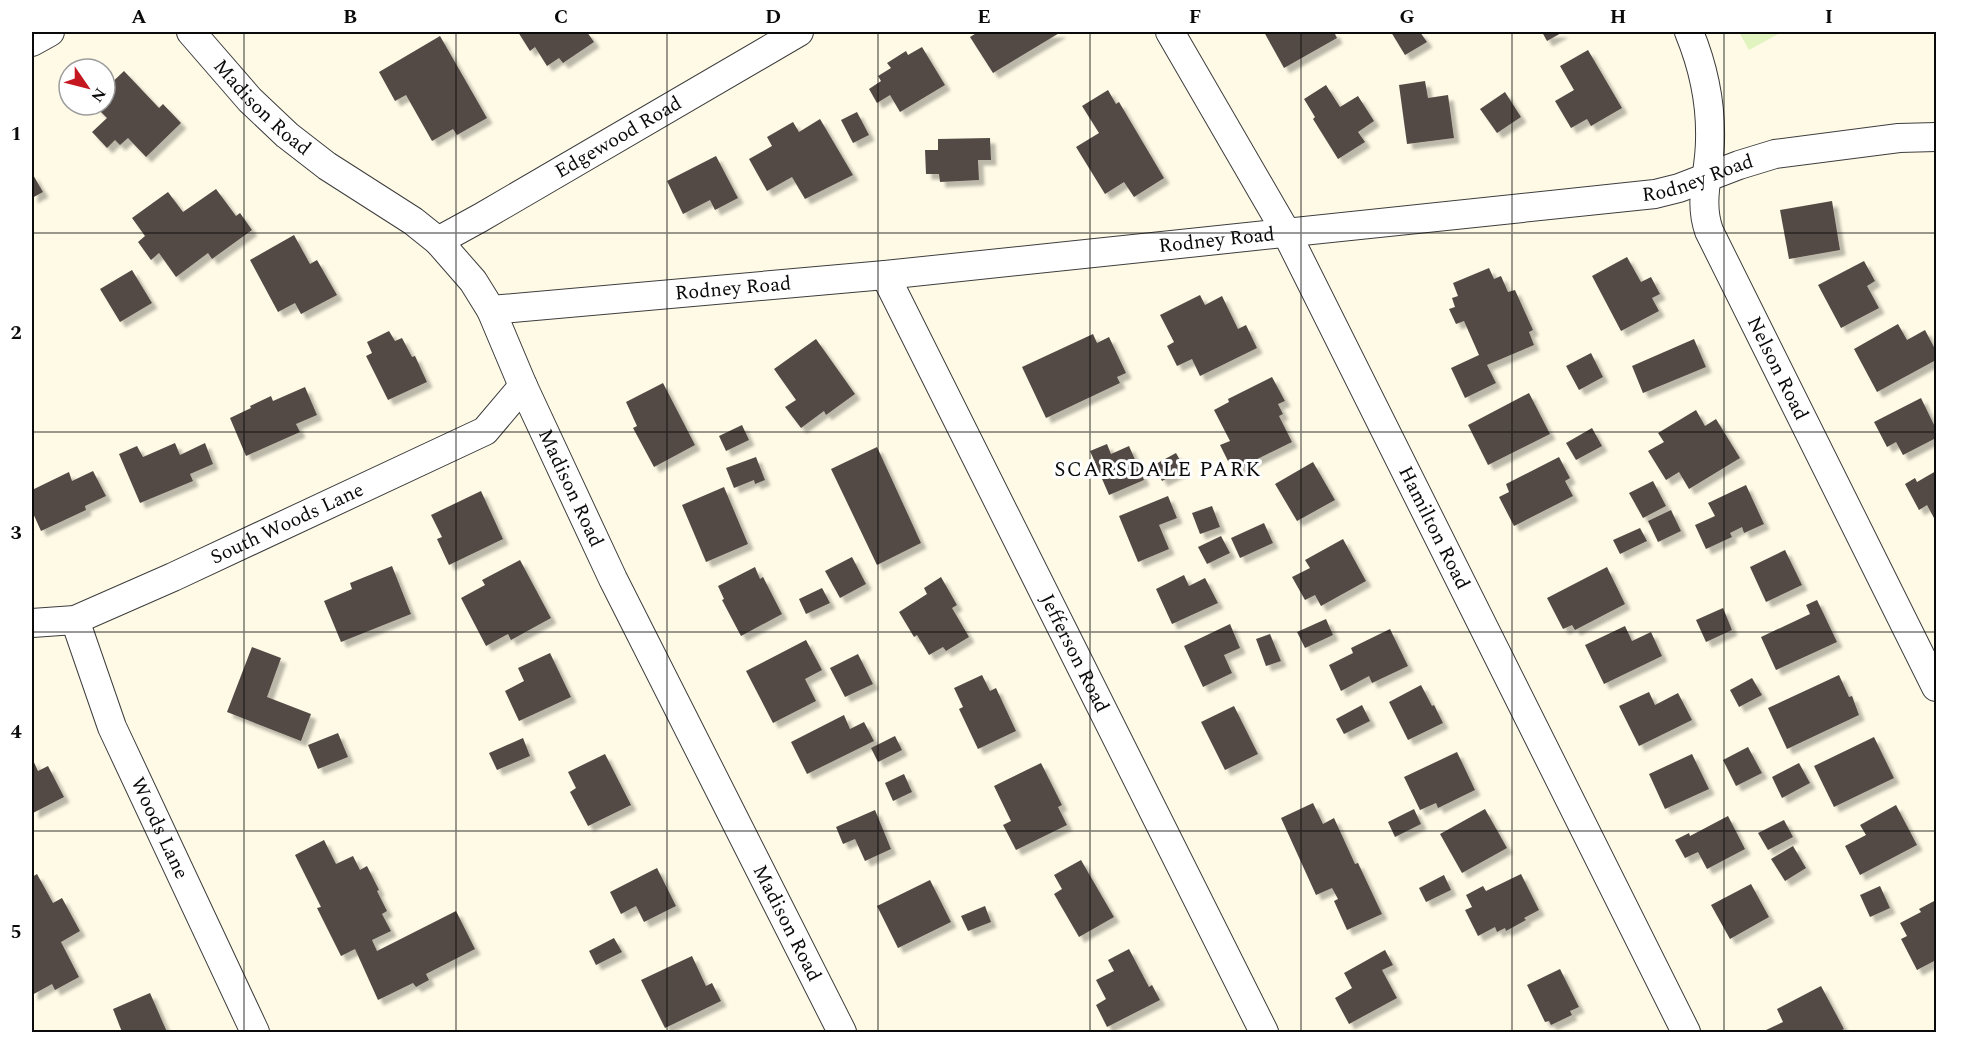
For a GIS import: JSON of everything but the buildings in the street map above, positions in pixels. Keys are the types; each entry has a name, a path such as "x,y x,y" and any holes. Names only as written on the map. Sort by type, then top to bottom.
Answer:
{"street":[{"path":"32,42 50,32"},
{"name":"Madison Road","path":"191,32 250,100 287,135 327,166 413,221 438,241 473,281 491,310 523,386 613,579 842,1032"},
{"name":"Edgewood Road","path":"438,241 799,32"},
{"name":"Hamilton Road","path":"1170,32 1286,232 1686,1032"},
{"name":"Nelson Road","path":"1689,32 1701,63 1708,105 1710,140 1703,209 1709,231 1936,687"},
{"name":"Rodney Road","path":"491,310 885,275 1655,194 1679,188 1775,154 1899,138 1936,137"},
{"name":"Jefferson Road","path":"885,275 1264,1032"},
{"name":"South Woods Lane","path":"32,623 75,620 173,578 485,431 523,386"},
{"name":"Woods Lane","path":"75,620 112,727 255,1032"}],"green space":[{"path":"1739,32 1782,32 1749,50"}],"district":[{"name":"SCARSDALE PARK","path":"1158,470"}]}
